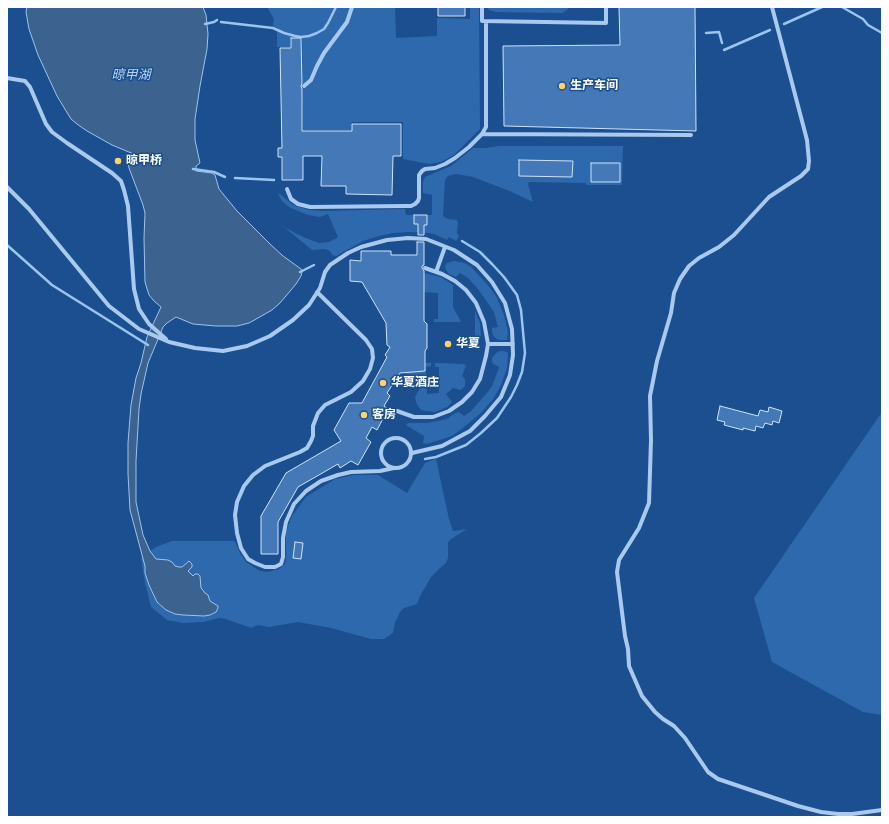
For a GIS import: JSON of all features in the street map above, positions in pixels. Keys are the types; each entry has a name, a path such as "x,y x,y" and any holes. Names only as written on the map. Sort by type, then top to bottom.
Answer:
{"street":[{"path":"304,86 311,80 324,54 347,22 352,7"},
{"path":"482,7 482,21 486,22 606,23 606,7"},
{"path":"772,7 807,140 810,161 808,169 801,176 769,197 734,235 719,247 699,258 689,266 680,279 674,293 671,313 657,361 650,396 651,440 649,503 639,528 619,560 617,572 625,636 630,666 642,696 655,712 674,726 685,738 708,772 718,779 820,812 852,814 882,810"},
{"path":"287,189 291,199 298,204 310,207 412,206 418,201 419,175 422,171 425,169 435,168 455,158 482,134 486,127 486,22"},
{"path":"7,78 25,81 30,87 46,124 52,132 112,173 121,181 128,206 134,289 139,309 149,324 169,342"},
{"path":"482,134 691,135"},
{"path":"7,187 29,209 109,306 139,329 169,342 195,348 223,351 247,346 270,336 293,320 308,305 320,288 325,272 330,265 348,253 387,240 408,238 426,239 454,250 477,265 492,282 505,303 512,329 513,355 510,375 501,397 470,431 442,446 412,453"},
{"path":"436,272 445,247"},
{"path":"397,411 414,417 433,417 449,411 462,402 472,392 480,379 486,356 488,344 484,322 476,303 460,285 442,274 425,268"},
{"path":"317,292 366,340 372,349 373,358 370,369 363,381 351,392 325,405 318,413 313,426 313,436 307,448 265,466 252,475 244,486 237,502 235,515 237,533 241,548 248,559 255,564 265,567 275,567 281,564 286,522 294,504 306,491 322,481 338,475 351,472 380,471 404,466 408,463 412,453 411,448 401,438 392,438 387,441 382,448 382,459 385,463 394,468"},
{"path":"488,344 513,344"}],"shaded area":[{"path":"267,7 395,7 396,38 437,36 437,18 470,19 470,7 479,7 480,129 454,155 441,162 429,164 403,159 403,122 352,122 351,130 303,130 302,38 290,38 290,47 277,47 278,28 273,26 274,19"},
{"path":"487,7 569,7 562,13 496,12 489,10"},
{"path":"499,146 623,146 622,185 529,182 528,184 533,202 473,177 456,174 448,176 445,180 443,216 448,219 457,220 457,233 459,236 456,241 449,237 447,240 428,233 393,233 363,241 336,256 332,255 330,251 325,249 312,250 277,221 286,228 303,237 319,243 329,242 338,237 328,214 320,217 308,215 289,207 282,201 278,194 293,205 309,210 405,209 406,215 432,215 432,195 423,193 423,182 425,177 451,166 473,148"},
{"path":"454,261 465,263 471,267 496,296 504,315 508,332 507,340 499,340 494,337 492,328 498,327 494,312 478,289 468,278 460,273 456,277 449,274 446,270 445,266 447,263"},
{"path":"424,273 441,277 453,285 453,307 461,322 434,322 434,319 438,319 438,293 424,292"},
{"path":"475,311 480,323 481,336 475,336"},
{"path":"500,351 508,353 507,368 501,385 493,399 482,412 452,436 423,444 424,436 406,425 408,423 427,423 447,419 459,412 464,416 471,411 492,386 499,368 493,364 492,358"},
{"path":"425,363 431,363 431,366 426,367 427,394 439,393 439,367 435,367 435,363 464,364 466,366 462,376 465,379 465,386 460,390 453,388 446,394 452,402 447,407 435,412 421,410 415,397 422,386 411,381 407,377 406,372 425,371"},
{"path":"882,412 882,715 863,712 772,662 754,598"},
{"path":"436,459 453,531 467,529 448,542 448,558 446,563 431,577 417,604 404,608 400,612 395,622 393,633 384,639 371,639 331,628 298,622 269,627 258,625 251,628 219,618 203,622 183,623 167,620 151,607 141,558 156,547 172,541 233,541 246,562 260,571 268,572 279,569 285,564 286,531 292,516 306,497 335,479 354,475 378,475 407,493 425,463"}],"water":[{"name":"晾甲湖","path":"27,7 203,7 206,15 208,34 207,49 195,119 195,140 200,163 196,166 196,171 212,173 215,175 219,189 237,211 283,256 301,269 302,272 296,284 280,303 272,310 249,323 237,326 216,326 193,324 176,317 163,327 148,363 139,409 136,461 136,502 143,535 150,551 156,559 168,560 175,566 179,567 182,567 189,561 192,564 192,567 188,571 193,576 198,574 200,576 201,588 208,595 210,601 218,606 216,612 210,615 175,614 166,610 157,602 145,573 145,566 130,510 128,443 131,405 136,378 147,337 161,307 149,295 145,282 145,213 128,163 137,158 136,155 112,145 87,131 71,119 57,96 38,55 29,29 26,12"}],"building":[{"path":"438,7 465,7 465,16 438,16"},
{"path":"619,7 695,7 696,131 504,126 503,46 620,45"},
{"path":"291,38 301,38 302,131 352,131 352,124 401,124 401,156 393,156 392,195 346,194 346,186 321,186 322,156 303,156 303,180 282,180 282,157 278,157 278,148 282,148 280,48 291,48"},
{"path":"519,160 573,161 572,177 519,176"},
{"path":"591,163 620,163 620,182 591,182"},
{"path":"414,215 427,215 427,225 424,225 424,235 418,235 418,224 414,224"},
{"name":"华夏酒庄","path":"417,242 424,242 424,265 422,268 424,271 424,321 427,324 425,371 400,373 387,393 390,396 384,406 388,409 377,430 372,427 366,438 371,442 358,465 351,461 340,468 338,464 298,487 278,522 278,554 261,554 261,516 286,473 341,441 334,430 349,403 362,403 387,357 385,355 390,347 387,345 386,323 362,282 350,281 350,260 361,261 361,251 391,251 391,255 417,255"},
{"path":"720,406 758,416 760,410 768,412 769,407 782,411 779,423 773,421 772,425 765,423 763,428 756,426 755,431 743,428 743,430 724,425 725,422 717,420"},
{"path":"295,542 303,543 301,559 293,558"}],"waterway":[{"path":"221,22 273,28 295,36 309,36 324,29 336,7"},
{"path":"784,24 822,7"},
{"path":"842,7 863,19 868,25 882,33"},
{"path":"205,24 217,20"},
{"path":"724,50 770,30"},
{"path":"706,33 719,32 722,43"},
{"path":"193,169 214,172 225,177"},
{"path":"235,178 274,180"},
{"path":"425,459 436,457 466,445 481,433 497,418 511,397 522,372 525,353 521,310 517,295 504,277 480,252 462,241"},
{"path":"7,245 52,285 148,345"},
{"path":"300,272 314,265"}],"place":[{"name":"生产车间","path":"562,86"},
{"name":"晾甲桥","path":"118,161"},
{"name":"华夏","path":"448,344"},
{"name":"华夏酒庄","path":"383,383"},
{"name":"客房","path":"364,415"}]}
